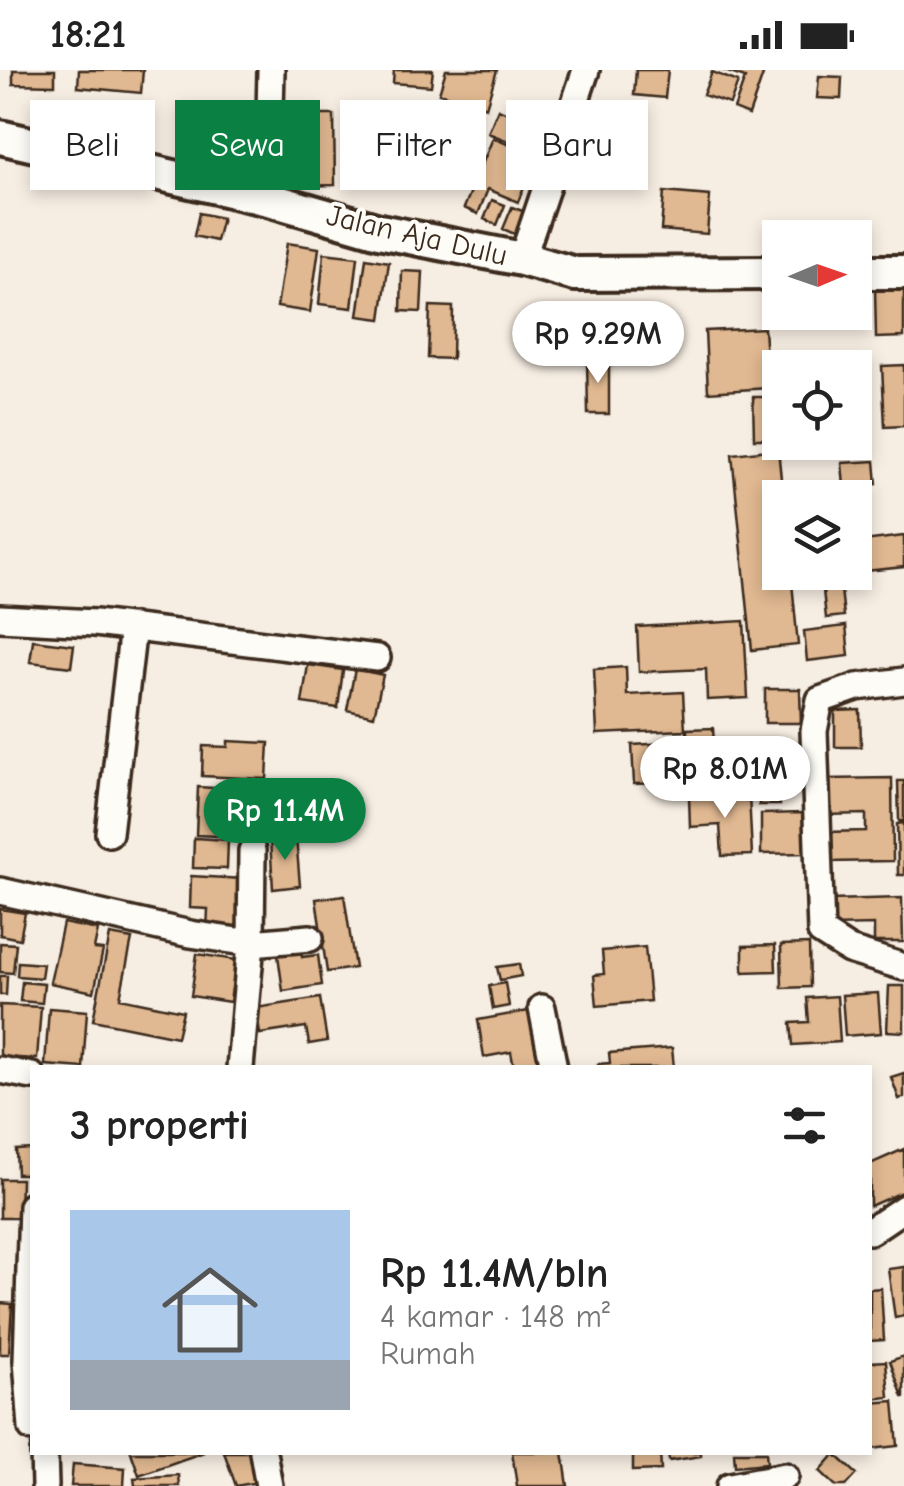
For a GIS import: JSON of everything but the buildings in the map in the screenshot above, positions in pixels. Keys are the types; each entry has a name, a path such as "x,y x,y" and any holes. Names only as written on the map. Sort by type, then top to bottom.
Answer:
{"street":[{"path":"268,198 271,70"},
{"path":"522,259 586,70"},
{"name":"Jalan Aja Dulu","path":"0,137 268,198 379,232 522,259 575,274 762,273"},
{"path":"872,272 904,272"},
{"path":"0,618 134,628 377,658"},
{"path":"108,833 134,628"},
{"path":"904,682 857,687 820,700 814,732 821,932 849,950 904,967"},
{"path":"240,1065 251,943 252,851"},
{"path":"0,891 190,934 251,943 310,938"},
{"path":"542,1008 553,1065"},
{"path":"0,1070 30,1076"},
{"path":"872,1230 904,1208"},
{"path":"44,1455 45,1486"},
{"path":"264,1455 269,1486"},
{"path":"730,1486 785,1471"}]}
